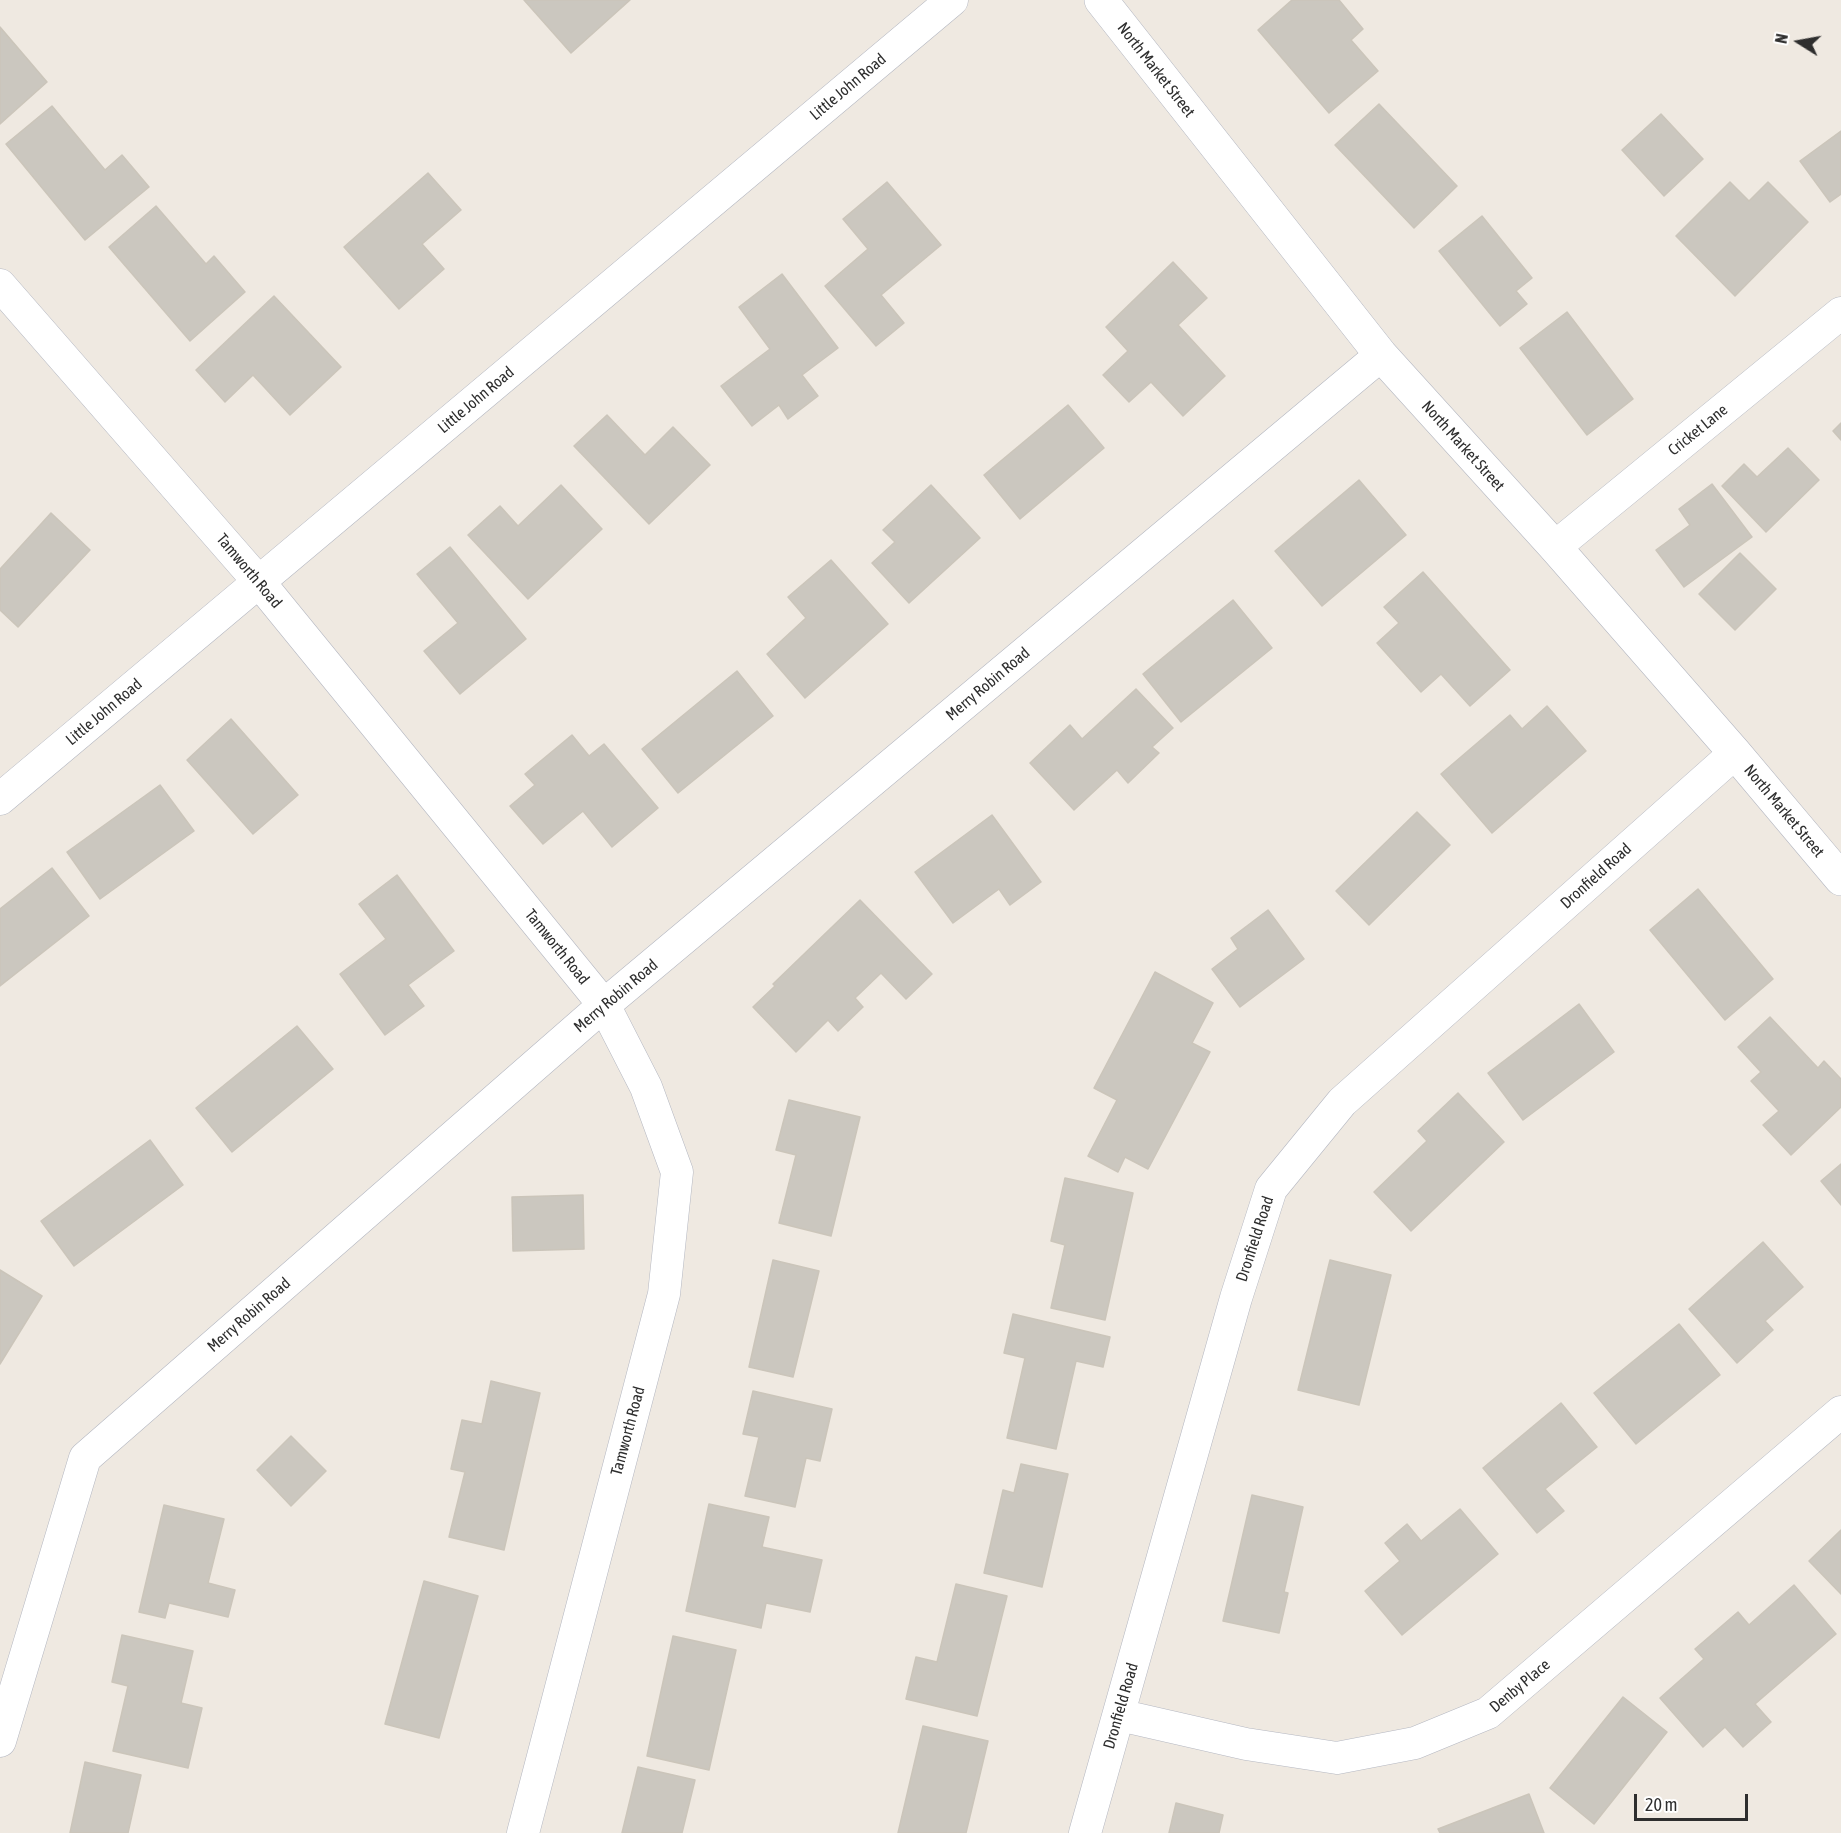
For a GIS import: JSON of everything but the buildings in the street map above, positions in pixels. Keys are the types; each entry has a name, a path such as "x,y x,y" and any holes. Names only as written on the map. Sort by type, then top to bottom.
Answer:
{"street":[{"name":"Little John Road","path":"0,799 952,0"},
{"name":"North Market Street","path":"1101,0 1381,355 1555,547 1735,753 1841,879"},
{"name":"Tamworth Road","path":"0,285 259,582 604,1005 646,1087 677,1172 664,1294 523,1833"},
{"name":"Cricket Lane","path":"1555,547 1841,313"},
{"name":"Merry Robin Road","path":"0,1741 85,1458 604,1005 1381,355"},
{"name":"Dronfield Road","path":"1085,1833 1236,1298 1271,1189 1342,1102 1735,753"},
{"name":"Denby Place","path":"1119,1715 1246,1744 1337,1758 1415,1743 1478,1718 1488,1713 1841,1412"}]}
